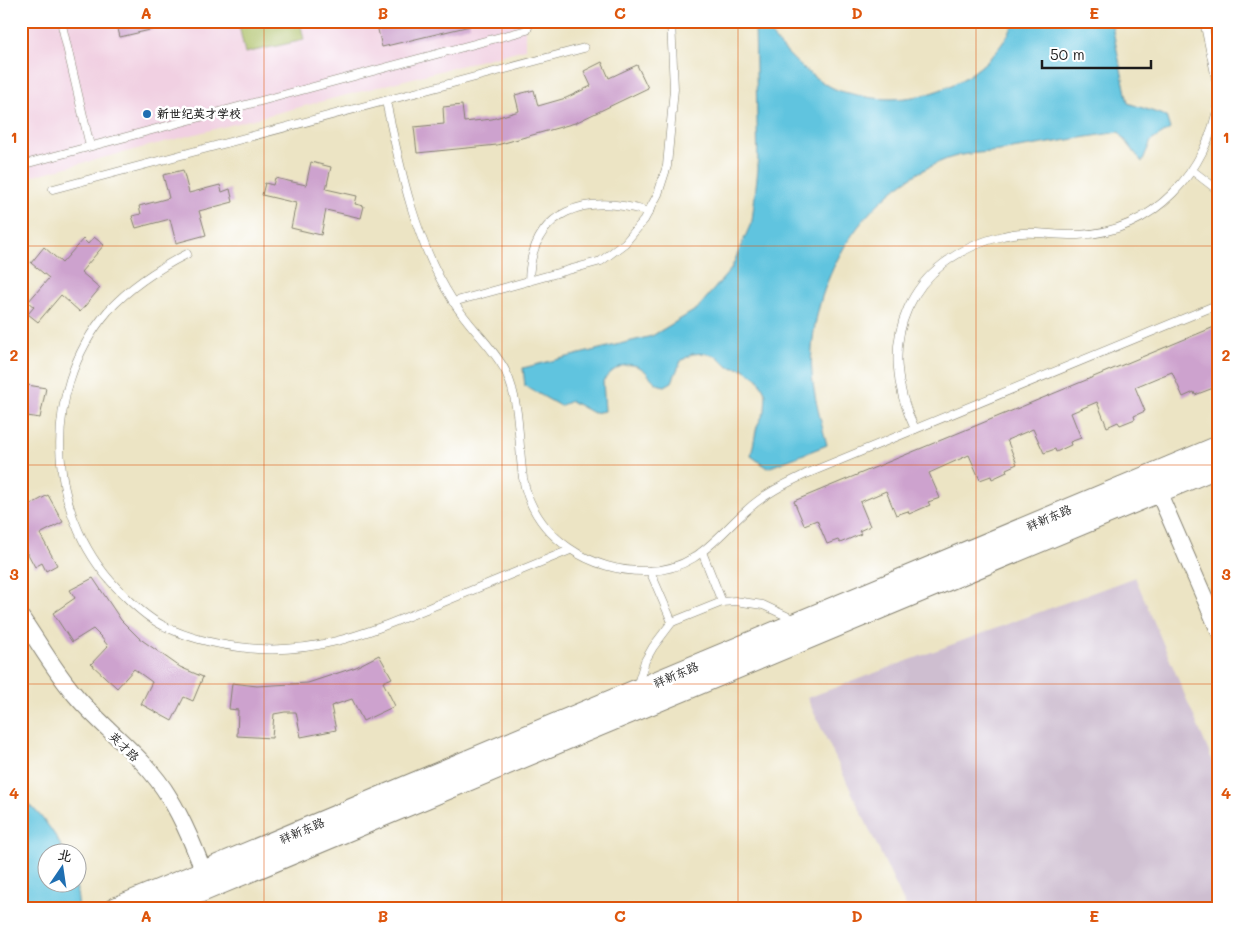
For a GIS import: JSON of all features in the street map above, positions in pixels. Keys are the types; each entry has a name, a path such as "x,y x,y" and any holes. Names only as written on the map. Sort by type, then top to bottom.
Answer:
{"street":[{"name":"祥新东路","path":"124,905 207,880 1154,483 1219,447"},
{"name":"祥新东路","path":"158,909 207,880 636,691 799,623 1154,483 1219,466"},
{"path":"1154,483 1219,631"},
{"name":"英才路","path":"21,617 74,695 108,732 141,762 169,796 192,840 207,880"}],"lane":[{"path":"61,21 90,146"},
{"path":"21,165 528,30 530,21"},
{"path":"453,302 601,261 625,243 649,212 658,194 667,166 674,89 671,21"},
{"path":"1204,21 1219,93"},
{"path":"53,189 584,48"},
{"path":"915,429 904,406 898,381 896,355 900,330 909,306 923,284 941,265 962,250 983,241 1006,235 1029,233 1080,235 1106,231 1131,222 1155,208 1176,192 1193,171 1206,148 1215,123 1219,100"},
{"path":"386,101 398,157 413,212 433,265 453,302 495,354 506,373 513,394 524,480 533,507 549,531 570,550 594,564 613,568 650,571 686,562 718,540 748,509 786,484 1219,304"},
{"path":"1193,171 1219,191"},
{"path":"529,281 530,260 536,241 548,224 564,212 585,206 606,204 628,206 649,212"},
{"path":"187,254 157,269 131,289 108,312 89,339 64,400 60,433 60,466 66,499 78,530 93,559 114,586 138,608 165,627 202,640 241,648 280,650 319,646 357,637 570,550"},
{"path":"702,552 722,602"},
{"path":"650,571 672,622"},
{"path":"636,691 645,661 672,622 722,602 735,601 762,605 799,623"}],"shaded area":[{"name":"新世纪英才学校","path":"21,21 525,21 525,49 21,179"},
{"path":"1135,577 1219,776 1219,909 907,909 807,698"}],"green space":[{"path":"238,21 300,21 304,40 245,53"}],"water":[{"path":"755,21 759,21 802,67 823,82 840,91 880,99 904,98 927,94 949,86 970,75 988,60 1003,42 1015,21 1111,21 1128,103 1166,116 1170,129 1151,141 1142,162 1119,132 953,157 919,172 894,190 852,234 837,261 825,289 816,319 811,361 812,373 815,397 827,445 768,468 751,456 757,426 765,411 766,394 758,379 744,369 728,367 718,357 705,353 692,354 681,361 672,382 665,386 657,384 641,368 630,365 619,367 603,381 605,411 593,413 571,401 560,406 525,386 523,368 652,336 697,309 731,269 752,221 758,169"},
{"path":"21,796 46,822 59,842 38,842 38,892 77,892 79,909 21,909"}],"building":[{"path":"116,21 167,21 167,26 120,37"},
{"path":"376,21 469,21 470,26 382,47"},
{"path":"602,62 609,78 637,65 648,88 575,123 497,145 417,153 414,127 444,124 443,107 462,105 464,122 492,119 519,111 515,95 534,90 538,106 566,98 591,86 584,71"},
{"path":"311,162 331,167 326,189 357,196 355,204 364,206 361,218 326,210 321,235 291,228 296,203 262,195 265,183 273,185 275,178 306,185"},
{"path":"183,170 189,193 220,185 222,192 230,189 233,202 199,211 206,235 176,243 170,219 136,228 132,216 141,214 139,206 169,198 163,175"},
{"path":"94,237 104,245 81,272 100,288 80,312 61,295 38,322 28,314 34,307 28,302 49,278 31,263 44,247 62,263 83,239 88,244"},
{"path":"1219,325 1219,382 1215,384 1216,387 1195,395 1194,392 1183,397 1172,372 1135,387 1145,411 1134,416 1135,419 1120,425 1118,422 1107,427 1097,402 1071,413 1081,438 1070,442 1071,445 1056,452 1055,449 1044,453 1033,429 1007,440 1017,464 1006,469 1007,472 992,479 991,476 980,480 969,455 929,473 940,498 928,502 930,505 909,514 908,511 896,515 886,491 860,502 870,526 859,531 861,534 840,543 838,540 827,544 817,520 804,525 794,501"},
{"path":"21,384 46,388 40,418 21,415"},
{"path":"48,495 63,522 40,534 57,565 46,571 42,563 35,567 21,541 21,510"},
{"path":"93,578 121,620 139,638 180,667 203,677 193,701 184,697 172,721 141,704 152,682 134,669 117,688 91,664 108,646 101,637 93,629 72,642 53,613 75,598 70,590"},
{"path":"379,655 392,678 383,682 395,706 363,721 352,699 331,706 336,730 301,737 296,712 285,712 274,714 272,738 237,736 238,710 229,709 232,683 257,686 308,683 356,667"}],"place":[{"name":"新世纪英才学校","path":"147,114"}]}
